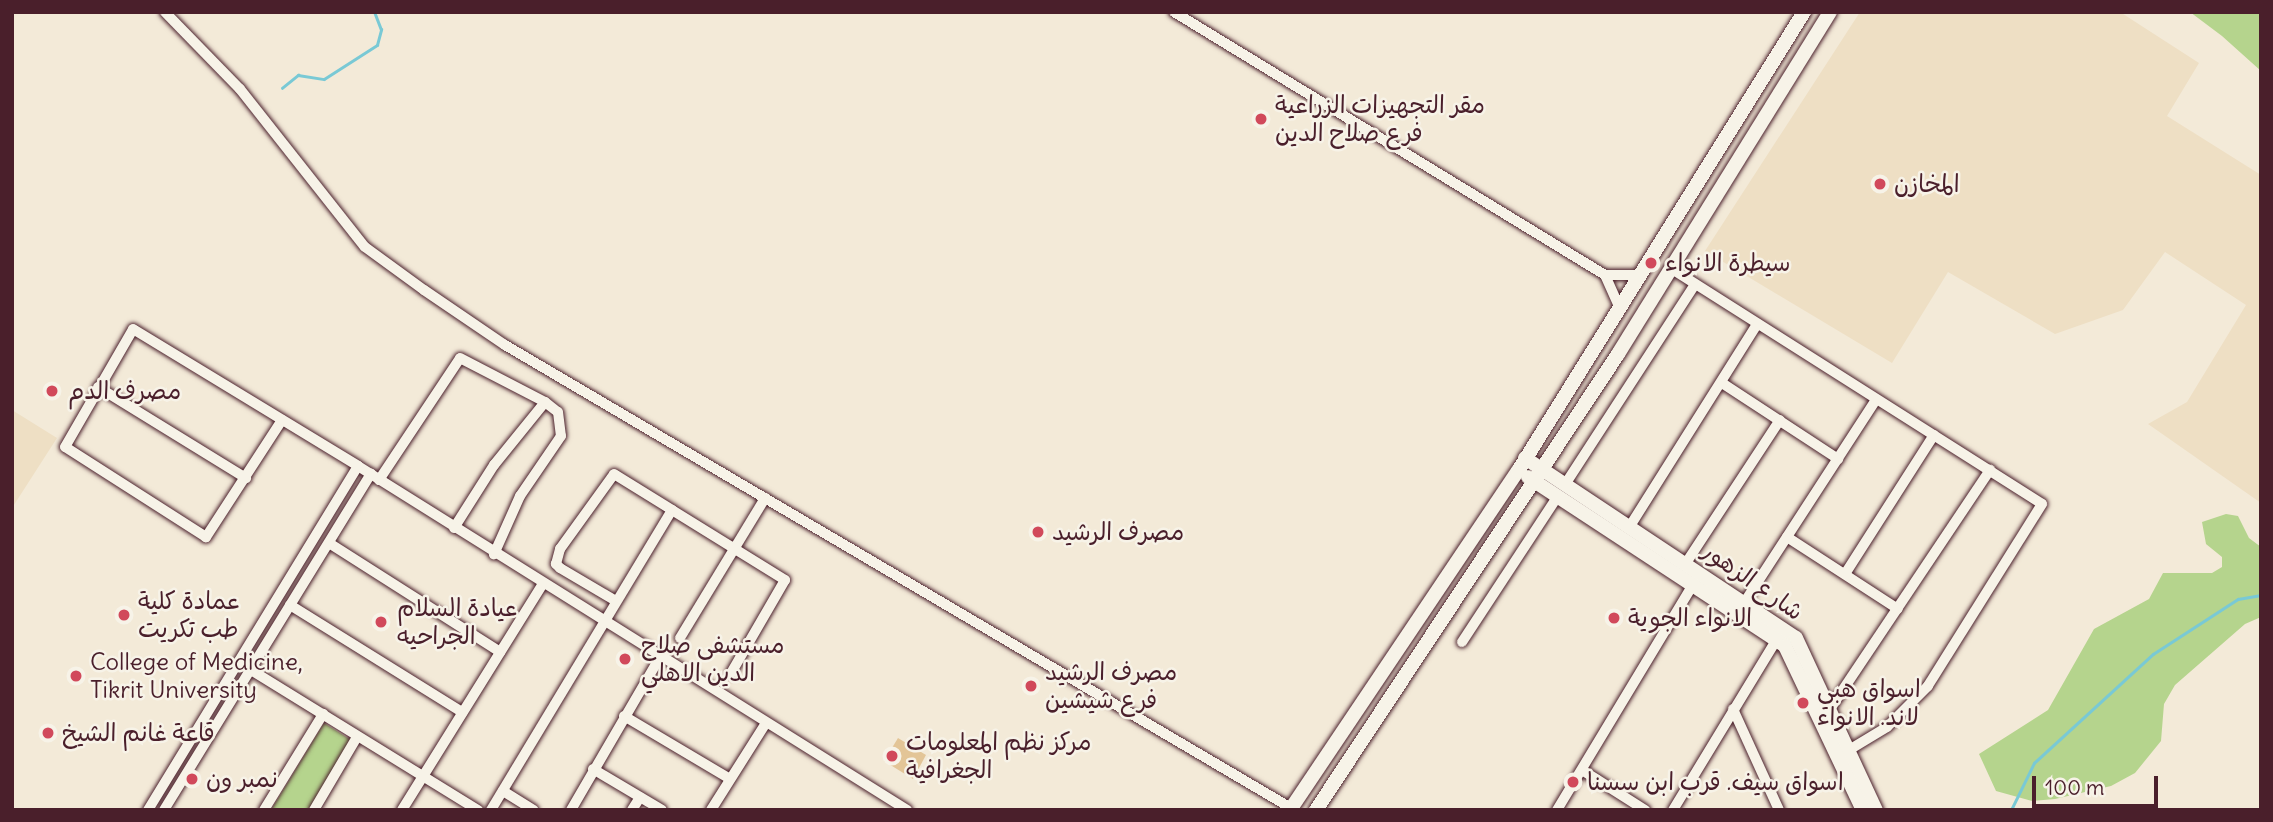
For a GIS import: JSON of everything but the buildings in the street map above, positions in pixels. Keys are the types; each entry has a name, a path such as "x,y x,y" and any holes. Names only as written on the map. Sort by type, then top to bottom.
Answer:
{"main road":[{"path":"1290,809 1521,464 1804,12"},
{"path":"1316,810 1544,468 1672,269 1830,12"},
{"path":"1705,173 1725,183"},
{"name":"شارع الزهور","path":"1521,464 1544,468 1562,490 1696,578 1777,639 1792,657 1863,810"},
{"name":"شارع الزهور","path":"1521,464 1535,481 1562,490 1630,526 1686,563 1696,578 1744,603 1796,638 1876,810"}],"street":[{"path":"165,12 240,89 365,247 505,345 1290,809"},
{"path":"1174,12 1605,275 1640,275"},
{"path":"1672,269 2042,504 1936,675 1887,727 1849,750"},
{"path":"1605,275 1620,309"},
{"path":"1462,642 1695,284"},
{"path":"1630,526 1757,324"},
{"path":"282,420 213,532 201,535 65,447 134,329 358,466 542,585 907,810"},
{"path":"164,810 329,543 460,358 545,402 558,412 561,436 520,496 494,554"},
{"path":"1722,383 1838,459"},
{"path":"98,387 246,478"},
{"path":"1744,603 1876,400"},
{"path":"454,528 494,465 545,402"},
{"path":"1686,563 1780,420"},
{"path":"1845,574 1934,435"},
{"path":"148,810 358,466"},
{"path":"1830,709 1990,470"},
{"path":"616,601 556,564 560,550 614,474 785,580 732,673"},
{"path":"680,638 765,498"},
{"path":"491,810 606,624 616,601 672,510"},
{"path":"1787,537 1898,609"},
{"path":"329,543 500,652"},
{"path":"1557,810 1696,578"},
{"path":"402,810 542,585"},
{"path":"290,605 462,712"},
{"path":"1673,810 1777,639"},
{"path":"571,810 660,657"},
{"path":"251,670 478,810"},
{"path":"1733,709 1779,810"},
{"path":"264,810 323,715"},
{"path":"624,716 730,779"},
{"path":"711,810 766,723"},
{"path":"314,810 357,737"},
{"path":"180,758 192,766"},
{"path":"593,769 662,810"},
{"path":"1582,770 1644,810"},
{"path":"503,791 534,810"},
{"path":"632,810 640,797"}],"shaded area":[{"path":"1860,12 2120,12 2199,63 2167,116 2261,175 2261,503 2148,424 2187,402 2246,305 2165,252 2123,310 2055,334 1948,272 1892,363 1705,251"},
{"path":"12,410 57,438 12,508"}],"green space":[{"path":"2190,12 2261,12 2261,71 2222,36"},
{"path":"2226,514 2238,516 2249,538 2261,547 2261,617 2245,624 2175,685 2164,704 2161,741 2135,773 2111,786 2055,799 2032,801 1996,791 1979,754 2048,710 2094,629 2149,599 2163,573 2212,573 2222,567 2222,557 2206,544 2202,522"},
{"path":"324,723 351,740 308,810 271,810"}],"waterway":[{"path":"282,88 298,75 324,79 377,45 381,30 374,12"},
{"path":"2011,810 2034,763 2153,654 2238,599 2261,595"}],"place":[{"name":"مقر التجهيزات الزراعية فرع صلاح الدين","path":"1261,119"},
{"name":"المخازن","path":"1880,184"},
{"name":"سيطرة الانواء","path":"1651,263"},
{"name":"مصرف الدم","path":"52,391"},
{"name":"مصرف الرشيد","path":"1038,532"},
{"name":"عمادة كلية طب تكريت","path":"124,615"},
{"name":"الانواء الجوية","path":"1614,618"},
{"name":"عيادة السلام الجراحيه","path":"381,622"},
{"name":"مستشفى صلاح الدين الاهلي","path":"625,659"},
{"name":"College of Medicine, Tikrit University","path":"76,676"},
{"name":"مصرف الرشيد فرع شيشين","path":"1031,686"},
{"name":"اسواق هبي لاند. الانواء","path":"1803,703"},
{"name":"قاعة غانم الشيخ","path":"48,733"},
{"name":"مركز نظم المعلومات الجغرافية","path":"892,756"},
{"name":"نمبر ون","path":"192,779"},
{"name":"اسواق سيف. قرب ابن سسنا","path":"1573,782"}]}
